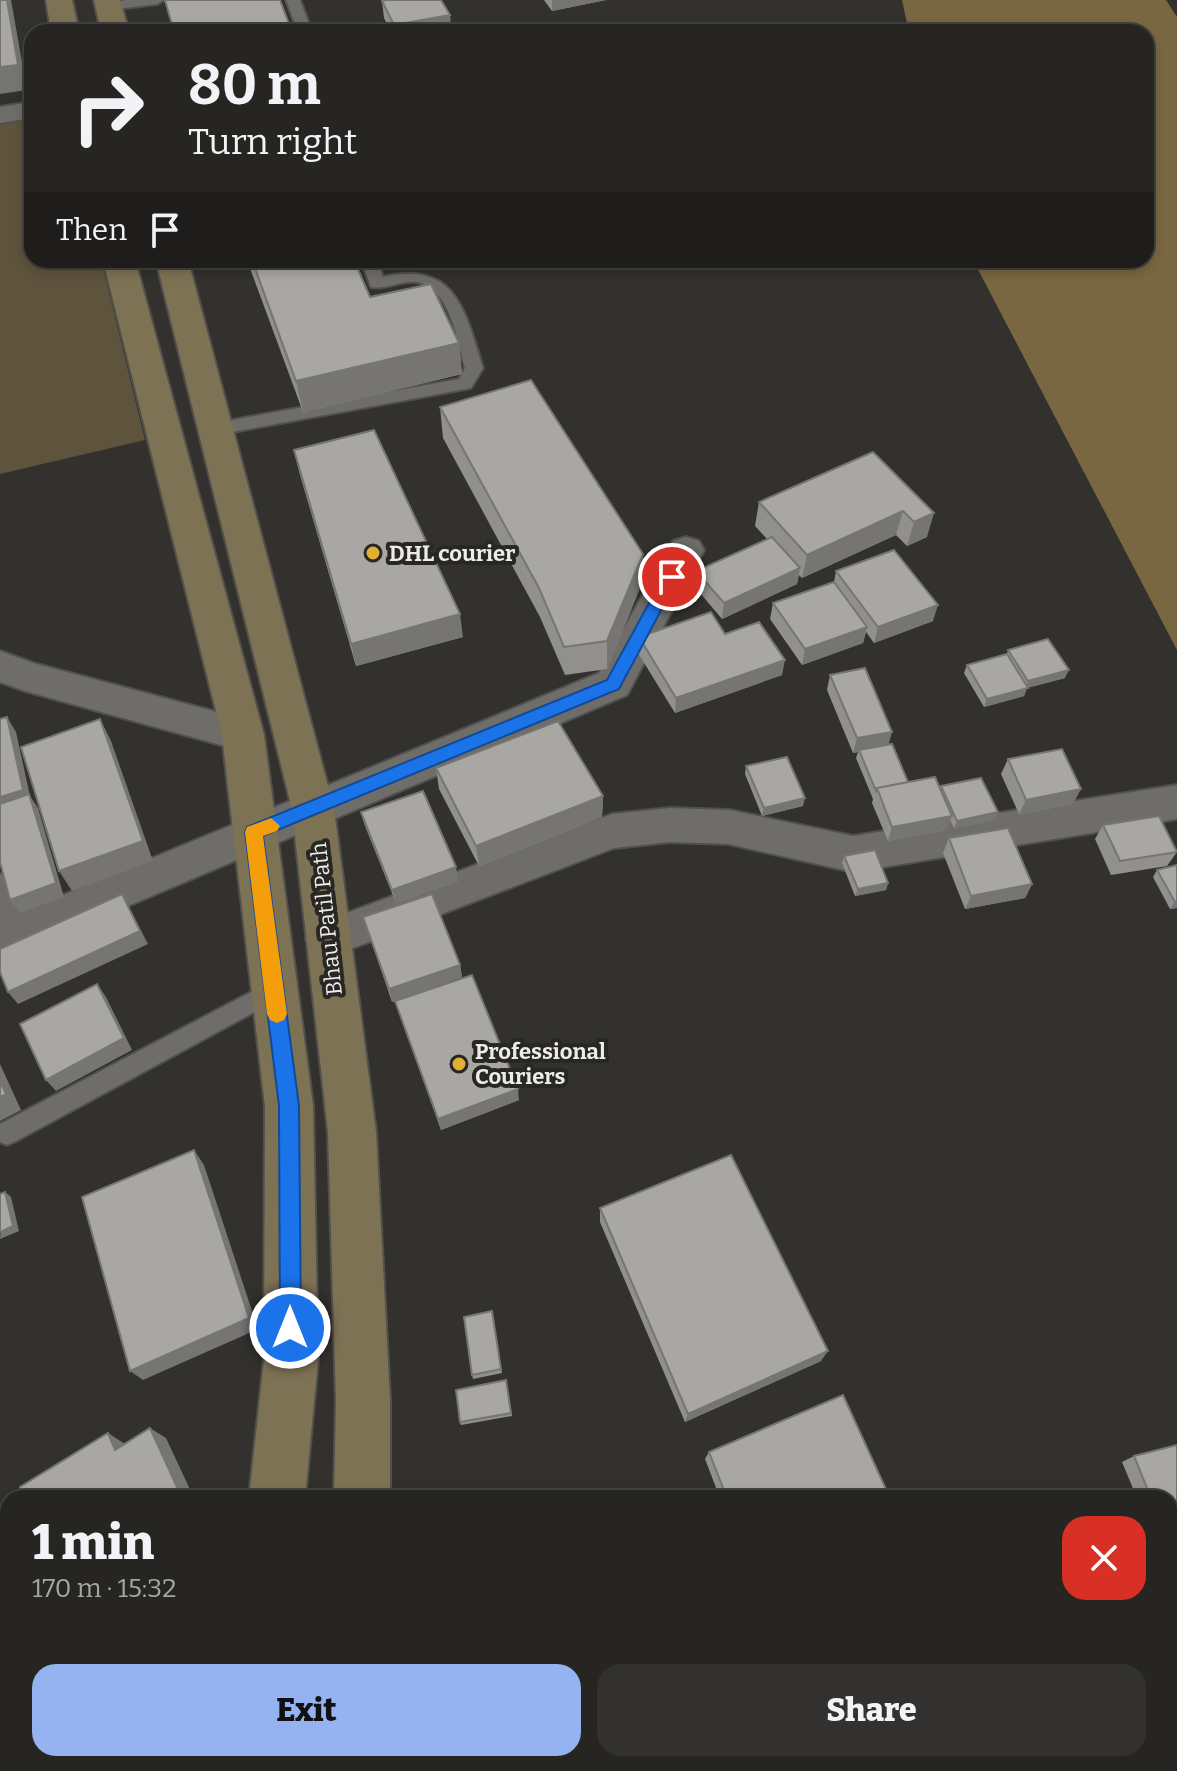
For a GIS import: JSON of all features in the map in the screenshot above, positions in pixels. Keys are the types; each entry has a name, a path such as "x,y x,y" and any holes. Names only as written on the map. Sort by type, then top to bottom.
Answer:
{"main road":[{"path":"59,0 64,24"},
{"path":"121,268 243,735 289,1106 291,1360 278,1490"},
{"name":"Bhau Patil Path","path":"174,268 313,809 352,1132 363,1400 362,1490"}],"street":[{"path":"0,115 24,111"},
{"path":"0,892 7,938 613,684 686,550"},
{"path":"0,666 25,676 243,735"},
{"path":"327,939 612,831 637,826 679,824 754,830 838,854 853,854 1177,802"}],"lane":[{"path":"110,13 157,0"},
{"path":"293,0 302,24"},
{"path":"216,429 465,384 474,368 453,308 438,286 423,278 377,283 372,268"},
{"path":"7,1133 274,990"}],"shaded area":[{"path":"902,0 1166,0 1177,17 1177,650 977,268 1154,268 1154,24 907,24"},
{"path":"24,120 24,268 103,268 145,440 0,474 0,124"}],"building":[{"path":"0,0 7,0 18,65 0,67"},
{"path":"165,0 280,0 289,24 172,24"},
{"path":"441,0 450,15 394,24 382,1"},
{"path":"255,268 357,268 370,297 431,284 459,343 296,381"},
{"path":"531,380 643,554 607,641 564,647 539,588 440,407"},
{"path":"374,430 460,614 351,644 294,450"},
{"path":"873,452 934,513 914,522 903,511 807,555 759,502"},
{"path":"772,537 800,568 724,603 696,571"},
{"path":"894,550 938,605 878,627 836,571"},
{"path":"834,582 867,627 805,649 773,603"},
{"path":"711,612 725,634 759,622 785,660 676,698 639,637"},
{"path":"1048,639 1069,670 1028,681 1008,650"},
{"path":"1007,654 1028,688 987,699 967,665"},
{"path":"865,668 892,732 857,738 830,675"},
{"path":"7,717 23,790 0,797 0,719"},
{"path":"100,719 143,841 59,871 21,747"},
{"path":"558,721 603,796 476,846 436,768"},
{"path":"892,744 908,782 877,788 876,791 859,750"},
{"path":"1062,749 1081,789 1026,800 1008,759"},
{"path":"787,757 805,798 764,808 746,766"},
{"path":"935,777 952,816 892,827 877,788"},
{"path":"981,778 998,812 957,821 941,786"},
{"path":"423,791 456,867 392,890 361,812"},
{"path":"29,794 56,883 10,900 0,862 0,804"},
{"path":"1159,816 1177,852 1120,861 1103,825"},
{"path":"1008,828 1032,884 971,896 949,838"},
{"path":"875,850 888,883 858,889 844,856"},
{"path":"1177,865 1177,902 1175,902 1157,870"},
{"path":"122,894 140,931 8,992 0,972 0,949"},
{"path":"432,894 460,965 389,989 363,917"},
{"path":"472,975 518,1089 438,1119 395,1001"},
{"path":"97,984 124,1038 46,1080 20,1024"},
{"path":"0,1081 6,1094 0,1097"},
{"path":"194,1150 249,1318 130,1371 82,1197"},
{"path":"731,1155 828,1351 688,1414 600,1208"},
{"path":"5,1192 13,1226 0,1232 0,1194"},
{"path":"492,1311 501,1369 472,1375 464,1317"},
{"path":"506,1380 511,1413 460,1422 456,1390"},
{"path":"843,1395 886,1490 724,1490 709,1452"},
{"path":"150,1428 178,1490 21,1490 20,1487 108,1433 115,1450"},
{"path":"1177,1445 1177,1490 1148,1490 1134,1456"}],"slow traffic":[{"path":"271,826 254,832 277,1014"}],"place":[{"name":"DHL courier","path":"373,553"},
{"name":"Professional Couriers","path":"459,1064"}],"route":[{"path":"290,1328 289,1106 254,832 613,684 672,577"}]}
